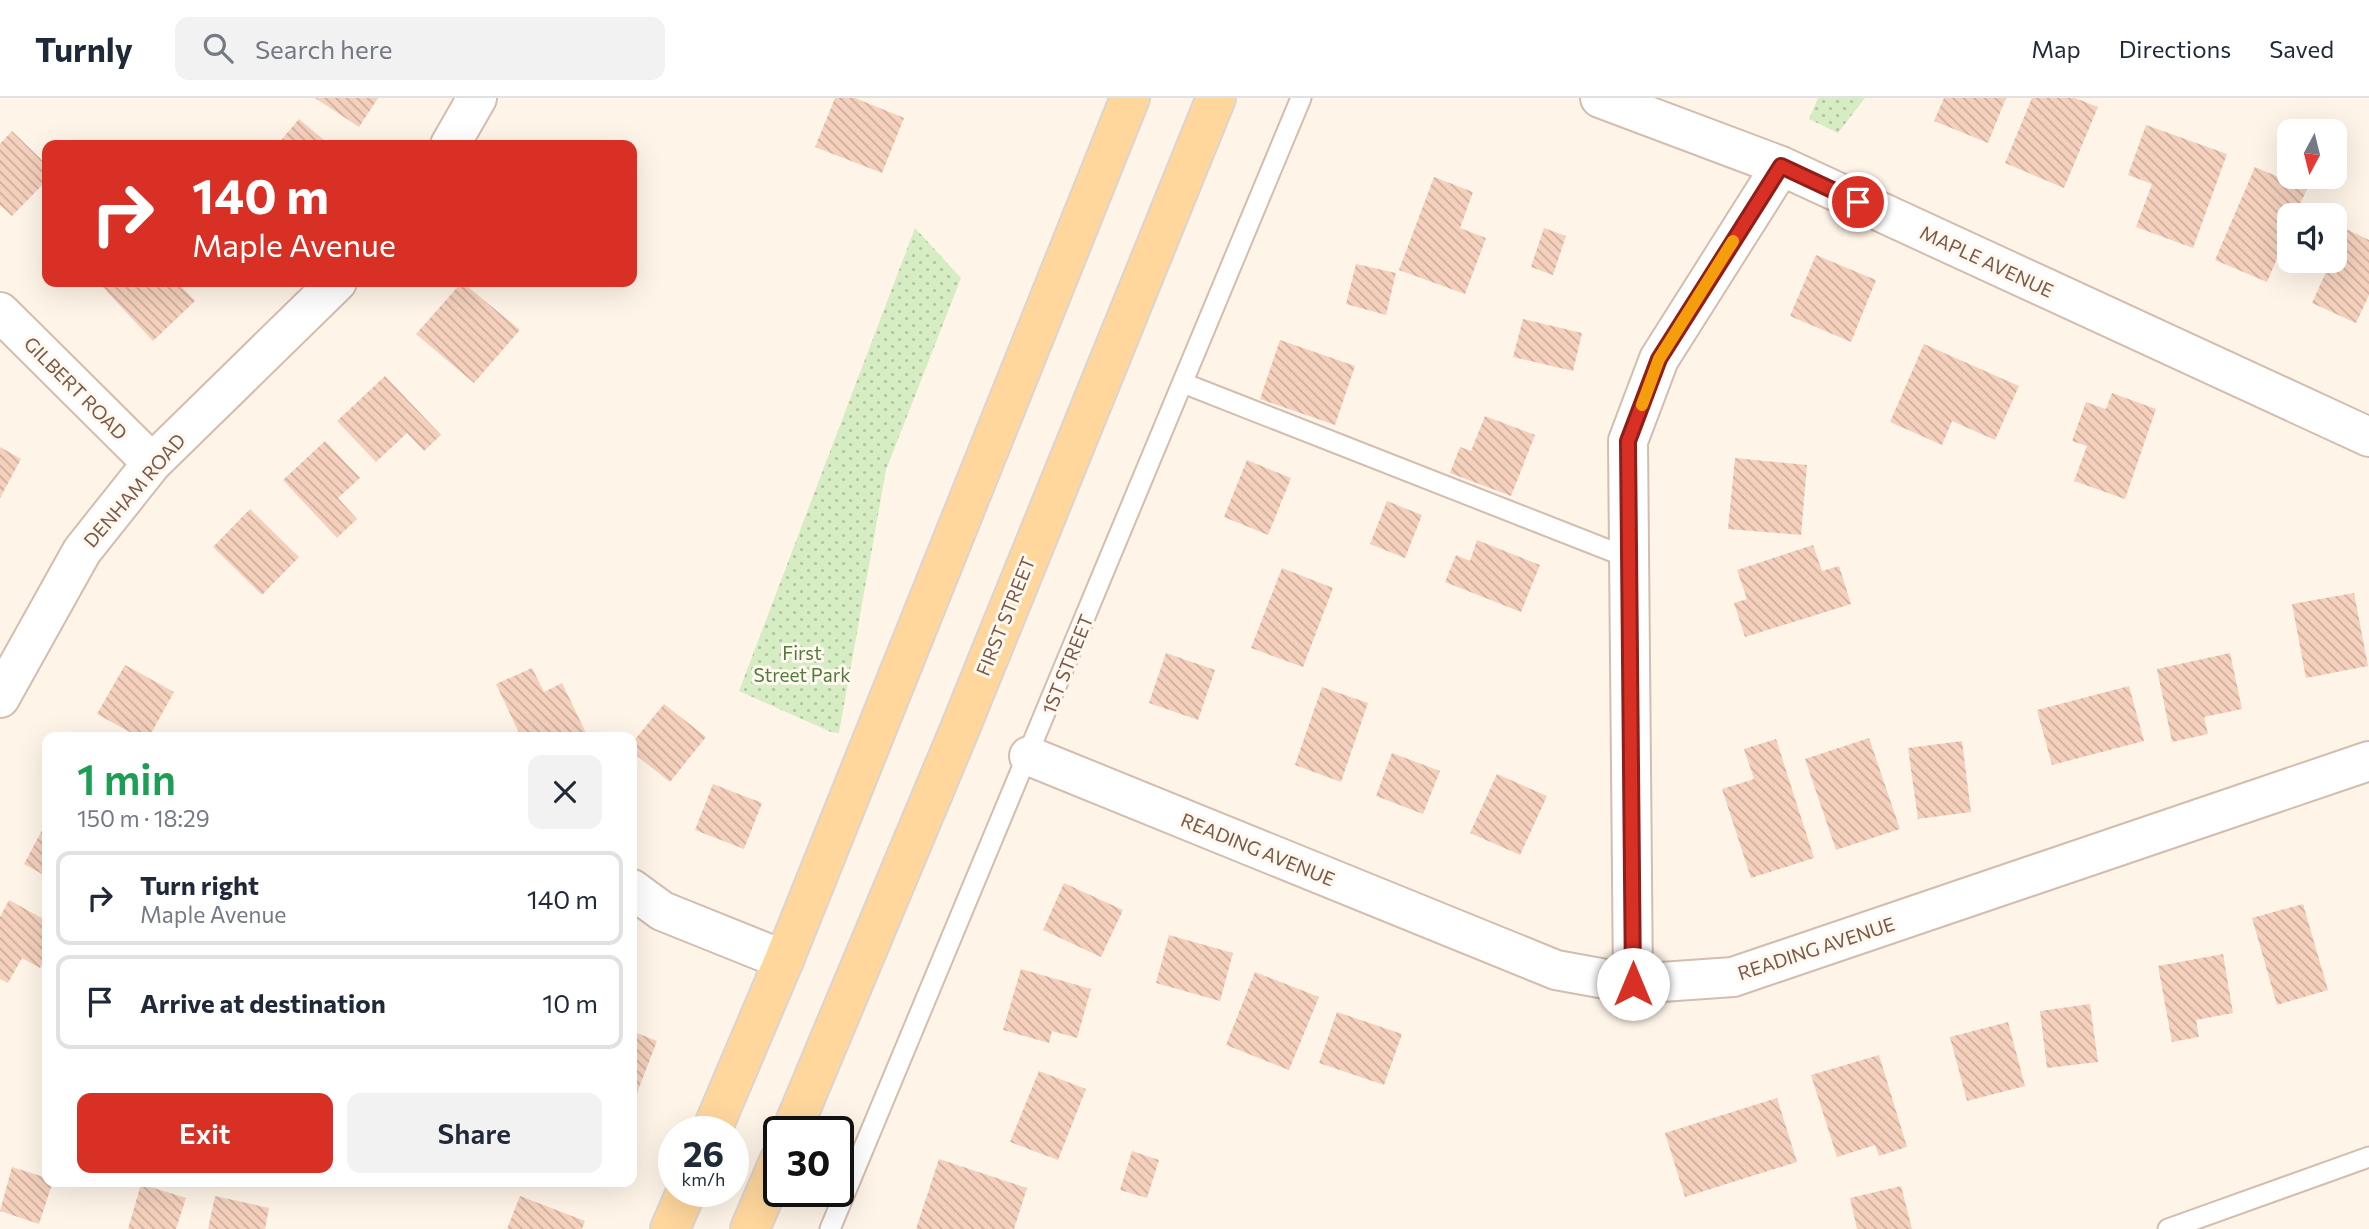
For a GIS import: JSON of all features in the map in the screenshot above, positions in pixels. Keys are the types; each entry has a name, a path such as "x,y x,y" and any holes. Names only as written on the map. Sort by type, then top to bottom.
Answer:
{"main road":[{"path":"718,1116 1130,98"},
{"name":"FIRST STREET","path":"798,1116 959,731 1216,98"},
{"path":"750,1229 763,1199"},
{"path":"670,1229 680,1207"}],"street":[{"path":"453,140 477,98"},
{"name":"MAPLE AVENUE","path":"1600,98 1781,166 2369,437"},
{"path":"1633,984 1628,441 1659,359 1781,166"},
{"name":"DENHAM ROAD","path":"0,698 82,551 152,463 332,287"},
{"name":"GILBERT ROAD","path":"0,312 152,463"},
{"name":"READING AVENUE","path":"1029,756 1556,970 1633,984 1733,976 2369,761"},
{"path":"637,893 662,911 783,960"}],"lane":[{"name":"1ST STREET","path":"830,1229 1301,98"},
{"path":"1183,383 1629,558"},
{"path":"2168,1229 2369,1157"}],"green space":[{"path":"1818,98 1865,98 1838,133 1809,119"},
{"name":"First Street Park","path":"915,228 961,278 886,470 839,733 831,732 739,691"}],"building":[{"path":"315,98 378,98 359,127"},
{"path":"835,98 855,98 904,118 882,173 815,147"},
{"path":"1944,98 2006,98 1988,143 1934,121"},
{"path":"2032,98 2075,98 2098,107 2064,188 2005,163"},
{"path":"299,119 324,140 281,140"},
{"path":"2146,125 2227,154 2193,248 2136,227 2152,184 2128,175"},
{"path":"12,131 42,160 42,185 12,216 0,205 0,144"},
{"path":"2255,167 2277,176 2277,189 2307,189 2301,203 2277,203 2277,258 2267,282 2215,260"},
{"path":"1434,177 1473,192 1460,228 1486,238 1465,294 1399,270"},
{"path":"1544,228 1566,236 1553,275 1531,267"},
{"path":"2347,229 2369,240 2369,295 2356,323 2312,303 2326,273 2347,273"},
{"path":"1816,255 1876,280 1851,342 1790,316"},
{"path":"1356,264 1396,273 1386,315 1346,304"},
{"path":"103,287 182,287 195,301 153,341"},
{"path":"458,287 468,287 520,330 474,383 416,334"},
{"path":"1523,319 1582,333 1573,371 1513,357"},
{"path":"1280,340 1355,366 1335,425 1260,399"},
{"path":"1924,344 2019,386 1995,440 1952,421 1942,445 1890,422"},
{"path":"385,376 441,435 424,451 407,433 376,462 337,421"},
{"path":"2112,393 2156,409 2125,499 2074,481 2087,446 2072,441 2086,402 2106,409"},
{"path":"1485,416 1535,435 1511,496 1450,473 1460,447 1471,451"},
{"path":"325,441 360,478 338,498 357,519 337,538 283,480"},
{"path":"0,447 21,459 0,498"},
{"path":"1735,458 1807,465 1801,535 1728,529"},
{"path":"1247,460 1291,478 1268,535 1224,517"},
{"path":"1387,501 1422,515 1405,558 1370,544"},
{"path":"250,509 299,557 262,595 213,547"},
{"path":"1477,540 1540,565 1521,612 1445,582 1456,555 1470,561"},
{"path":"1813,545 1822,571 1839,566 1851,604 1745,637 1734,603 1747,599 1737,570"},
{"path":"1282,568 1333,588 1303,667 1251,648"},
{"path":"2354,593 2368,666 2306,678 2292,604"},
{"path":"1166,653 1215,670 1198,720 1149,703"},
{"path":"2230,653 2242,709 2204,717 2208,734 2172,742 2157,669"},
{"path":"125,665 174,692 152,732 130,732 97,714"},
{"path":"532,668 544,692 562,683 586,732 519,732 496,684"},
{"path":"2129,686 2144,741 2052,765 2037,710"},
{"path":"1322,687 1368,703 1341,782 1295,765"},
{"path":"664,704 706,737 670,782 637,756 637,737"},
{"path":"1869,738 1900,829 1836,850 1805,759"},
{"path":"1776,739 1814,858 1751,878 1722,789 1754,779 1744,749"},
{"path":"1962,741 1971,812 1918,819 1908,748"},
{"path":"1392,753 1440,771 1423,814 1376,796"},
{"path":"1497,774 1547,796 1520,855 1470,833"},
{"path":"713,784 762,803 744,849 695,830"},
{"path":"42,830 42,874 24,864"},
{"path":"1064,883 1123,910 1101,957 1043,930"},
{"path":"9,900 42,918 42,964 40,968 22,958 8,983 0,979 0,917"},
{"path":"2303,904 2328,990 2277,1005 2252,918"},
{"path":"1169,935 1233,953 1220,1001 1156,983"},
{"path":"2223,954 2233,1013 2196,1020 2199,1037 2172,1042 2158,966"},
{"path":"1021,969 1091,989 1077,1038 1052,1031 1049,1043 1003,1030"},
{"path":"1255,972 1319,997 1289,1070 1226,1045"},
{"path":"2090,1004 2098,1062 2047,1068 2040,1011"},
{"path":"1337,1012 1402,1034 1384,1085 1319,1063"},
{"path":"2008,1022 2025,1086 1967,1101 1950,1037"},
{"path":"637,1033 657,1041 637,1093"},
{"path":"1879,1055 1907,1147 1879,1156 1875,1145 1837,1157 1811,1075"},
{"path":"1039,1071 1086,1089 1058,1160 1010,1142"},
{"path":"1777,1098 1797,1162 1685,1197 1665,1133"},
{"path":"1132,1151 1159,1160 1147,1198 1120,1190"},
{"path":"939,1159 1027,1188 1014,1229 916,1229"},
{"path":"12,1167 42,1176 42,1187 51,1187 39,1224 0,1211"},
{"path":"1901,1186 1912,1229 1857,1229 1850,1198"},
{"path":"140,1187 151,1187 186,1198 176,1229 128,1229"},
{"path":"215,1196 269,1208 265,1229 208,1229"},
{"path":"520,1196 585,1221 582,1229 507,1229"}],"slow traffic":[{"path":"1642,405 1659,359 1733,241"}],"route":[{"path":"1633,984 1628,441 1659,359 1781,166 1858,202"}]}
